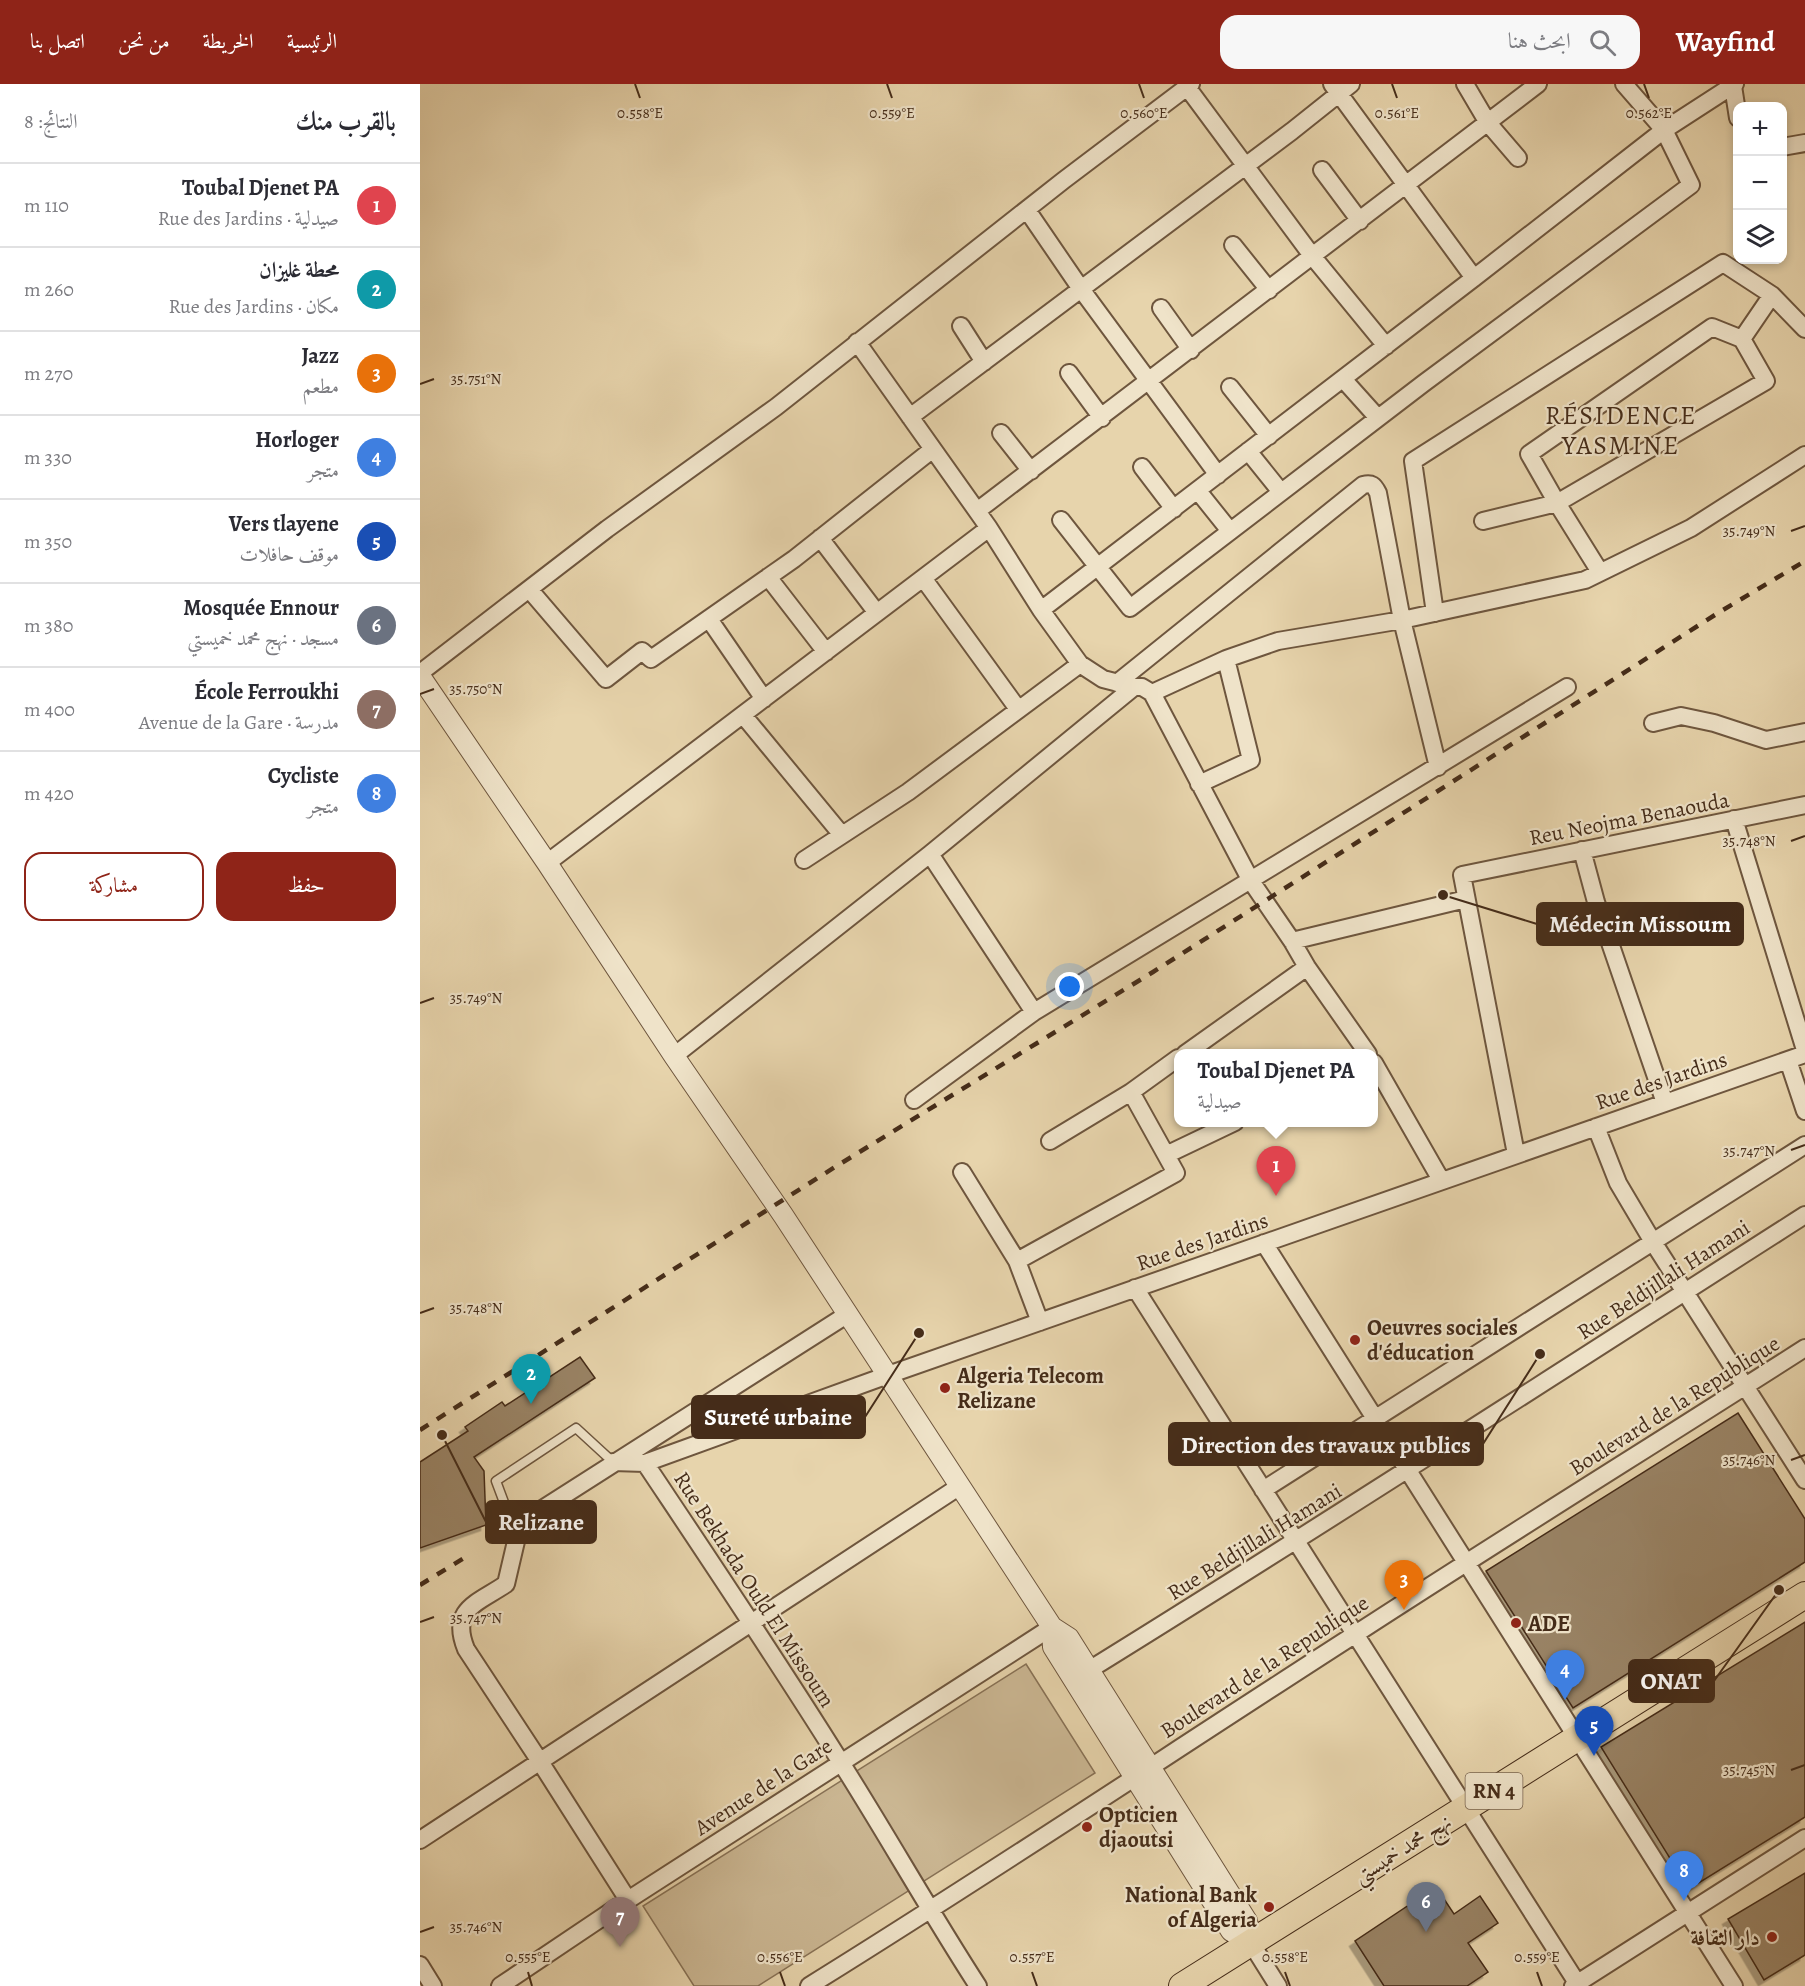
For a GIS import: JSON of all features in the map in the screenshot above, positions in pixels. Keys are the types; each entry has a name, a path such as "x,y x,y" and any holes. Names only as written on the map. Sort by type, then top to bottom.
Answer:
{"main road":[{"name":"نهج محمد خميستي","path":"1182,1986 1805,1595"}],"street":[{"path":"1465,84 1488,123 1518,158"},
{"path":"977,511 1539,84"},
{"path":"1041,610 1664,130 1734,85 1736,102"},
{"path":"1278,1986 1251,1943 1247,1921 1069,1638 1052,1627 783,1215 674,1056 420,674 607,529 776,407 1189,86 1313,257 1386,346"},
{"path":"910,417 1245,166 1341,87 1406,185 1474,278"},
{"path":"1061,520 1130,608 1378,418 1690,185 1664,130 1633,87"},
{"path":"1787,146 1805,143"},
{"path":"1322,170 1360,221"},
{"path":"1027,210 1081,289 1218,475"},
{"path":"1233,245 1269,290"},
{"path":"1435,613 1413,460 1723,263 1772,296 1805,329"},
{"path":"1742,339 1772,296"},
{"path":"1161,308 1191,350"},
{"path":"961,326 984,362"},
{"path":"1483,521 1557,503 1766,381 1742,339 1712,327 1529,454 1557,503 1600,572"},
{"path":"857,342 989,528 1041,610 1080,664 1103,679 1142,687 1152,693 1251,881 1307,967 1365,1049"},
{"path":"1069,373 1102,418"},
{"path":"1343,379 1378,418"},
{"path":"1230,387 1269,436"},
{"path":"1001,433 1031,471"},
{"path":"529,589 606,679 642,651 651,659 709,619 820,538 933,449"},
{"path":"1248,451 1281,492"},
{"path":"1152,693 1226,660 1278,641 1402,620 1585,580 1690,528 1805,455"},
{"path":"1142,466 1174,509"},
{"path":"1117,683 1363,485 1370,484 1375,486 1378,492 1402,620 1438,767"},
{"path":"1198,491 1230,531"},
{"path":"547,863 989,528"},
{"path":"820,538 877,613"},
{"path":"768,577 826,652"},
{"path":"923,578 1018,709"},
{"path":"709,619 764,699"},
{"path":"1199,784 1251,760 1226,660"},
{"path":"804,860 909,792 1080,664"},
{"path":"674,1056 930,854 1134,687"},
{"path":"914,1100 1034,1012 1567,687"},
{"path":"743,715 842,835"},
{"path":"1653,723 1682,716 1714,723 1766,740 1805,732"},
{"name":"Reu Neojma Benaouda","path":"1466,898 1462,875 1805,805"},
{"path":"1734,819 1805,1052"},
{"path":"1582,850 1596,902 1665,1103"},
{"path":"930,854 1034,1012"},
{"path":"1292,941 1466,898 1516,1154"},
{"path":"1191,1049 1307,967"},
{"name":"Rue des Jardins","path":"613,1462 645,1463 1441,1180 1788,1060 1805,1052"},
{"path":"1788,1060 1805,1111"},
{"path":"1050,1141 1131,1092 1174,1062"},
{"path":"1378,1070 1441,1180"},
{"path":"1017,1261 1176,1173 1131,1092"},
{"path":"1166,1155 1225,1127"},
{"path":"1596,1127 1618,1183 1684,1292 1805,1480"},
{"path":"1263,1490 1805,1145"},
{"path":"962,1172 1017,1261 1040,1322"},
{"name":"Rue Beldjillali Hamani","path":"1089,1670 1296,1542 1805,1215"},
{"path":"1264,1243 1734,1986"},
{"path":"1136,1288 1576,1985 1805,1838"},
{"path":"628,1900 540,1760 466,1649 460,1630 463,1614 506,1584 517,1537 533,1515 848,1314"},
{"name":"Boulevard de la Republique","path":"810,1986 930,1911 1467,1562 1805,1348"},
{"name":"Rue Bekhada Ould El Missoum","path":"645,1463 752,1623 978,1986"},
{"path":"420,1840 960,1486"},
{"path":"1052,1627 1053,1647 1133,1777 1231,1931 1251,1943"},
{"name":"Avenue de la Gare","path":"500,1986 628,1900 1052,1627"},
{"path":"420,1965 433,1986"}],"lane":[{"path":"517,1537 496,1480 576,1428 613,1462"}],"shaded area":[{"path":"1026,1664 1095,1773 758,1986 694,1986 643,1906"}],"building":[{"path":"580,1357 595,1378 474,1457 484,1471 486,1525 420,1548 420,1462 468,1431 465,1427 502,1402 505,1406"},
{"path":"1738,1413 1805,1519 1805,1562 1573,1708 1486,1571"},
{"path":"1805,1622 1805,1817 1689,1889 1601,1747"},
{"name":"دار الثقافة","path":"1805,1873 1805,1955 1764,1980 1728,1919"},
{"path":"1436,1887 1454,1914 1480,1896 1498,1923 1468,1943 1488,1972 1467,1986 1384,1986 1355,1941"}],"railway":[{"path":"420,1430 835,1167 1153,972 1718,613 1805,561"},
{"path":"420,1585 464,1558"}],"place":[{"name":"Médecin Missoum","path":"1443,895"},
{"name":"Toubal Djenet PA","path":"1276,1196"},
{"name":"Sureté urbaine","path":"919,1333"},
{"name":"Oeuvres sociales d'éducation","path":"1355,1340"},
{"name":"Direction des travaux publics","path":"1540,1354"},
{"name":"Algeria Telecom Relizane","path":"945,1388"},
{"name":"محطة غليزان","path":"531,1404"},
{"name":"Relizane","path":"442,1435"},
{"name":"ONAT","path":"1779,1590"},
{"name":"Jazz","path":"1404,1610"},
{"name":"ADE","path":"1516,1623"},
{"name":"Horloger","path":"1565,1700"},
{"name":"Vers tlayene","path":"1594,1756"},
{"name":"Opticien djaoutsi","path":"1087,1827"},
{"name":"Cycliste","path":"1684,1901"},
{"name":"National Bank of Algeria","path":"1269,1907"},
{"name":"Mosquée Ennour","path":"1426,1932"},
{"name":"دار الثقافة","path":"1772,1937"},
{"name":"École Ferroukhi","path":"620,1947"}],"district":[{"name":"RÉSIDENCE YASMINE","path":"1621,430"}]}
